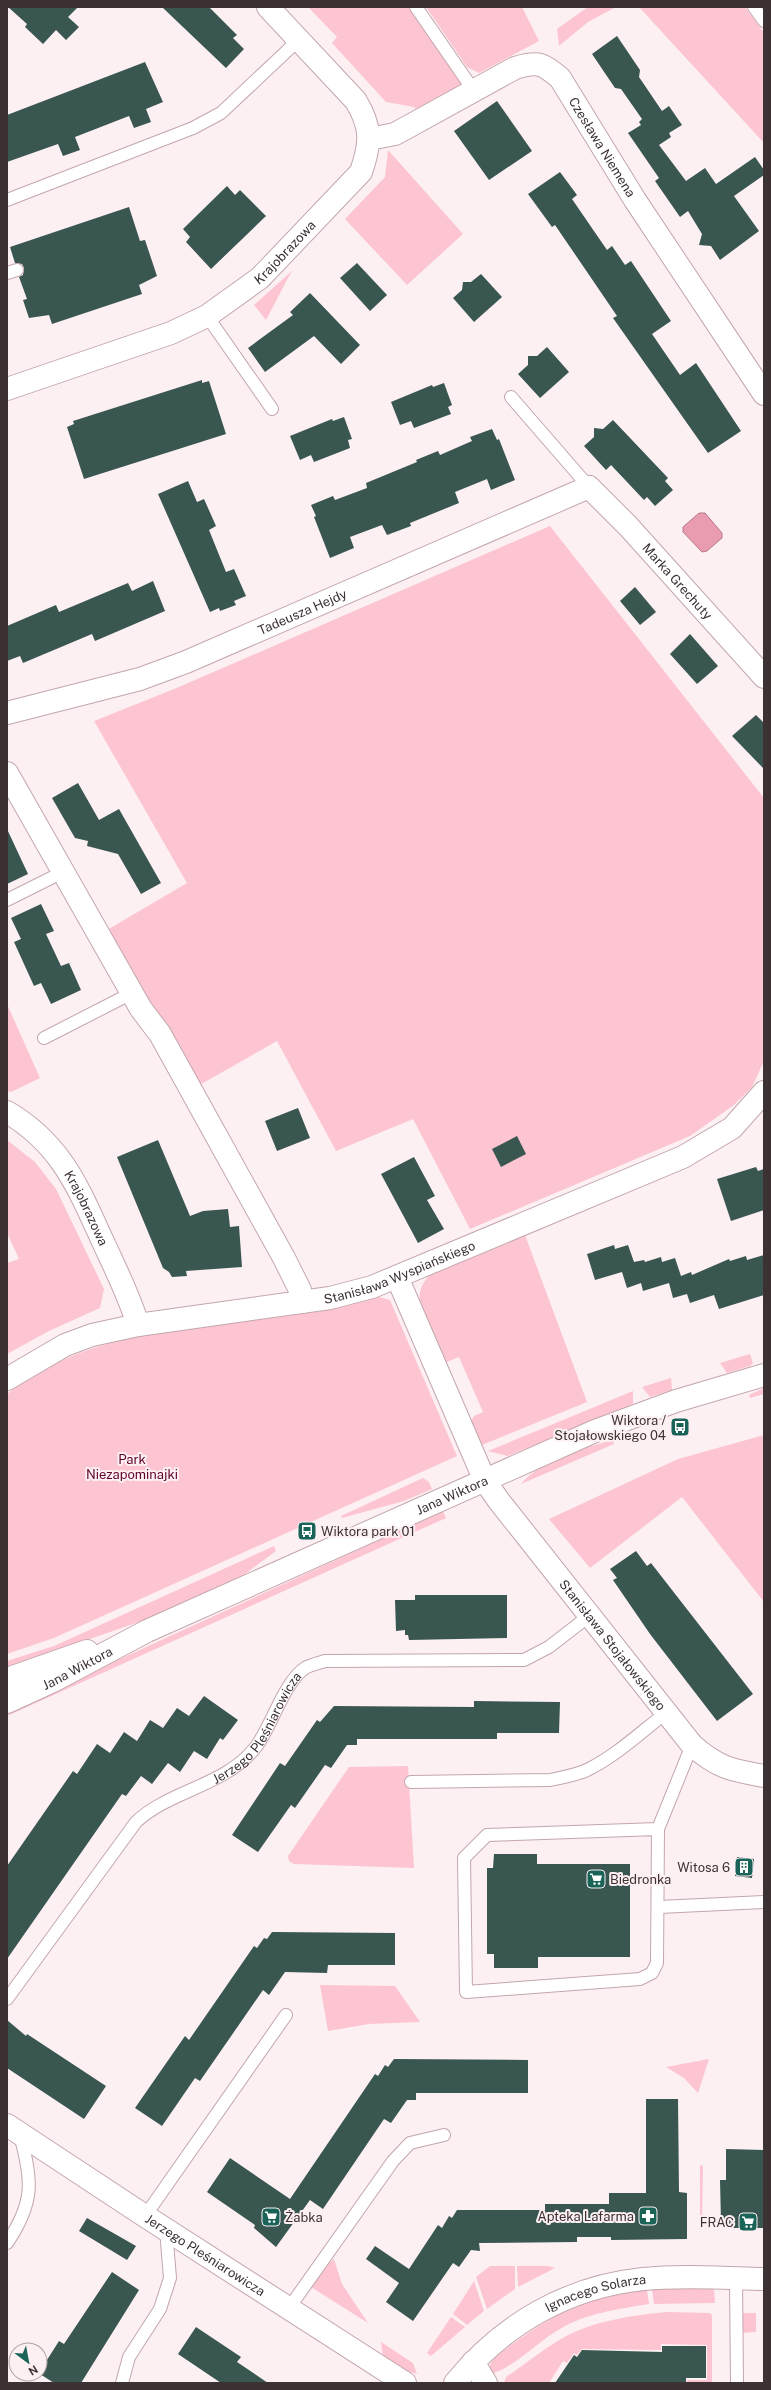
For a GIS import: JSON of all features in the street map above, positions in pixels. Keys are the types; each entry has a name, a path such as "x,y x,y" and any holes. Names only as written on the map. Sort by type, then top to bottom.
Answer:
{"street":[{"name":"Krajobrazowa","path":"7,389 171,333 207,316 260,278 361,172 368,153 369,139 366,118 356,101 268,7"},
{"name":"Czesława Niemena","path":"369,139 395,134 515,68 533,62 544,65 560,78 635,200 764,394"},
{"name":"Marka Grechuty","path":"589,487 628,526 764,677"},
{"name":"Tadeusza Hejdy","path":"7,713 140,679 186,662 589,487"},
{"path":"7,773 132,993 160,1034 284,1258 300,1290 302,1302"},
{"name":"Stanisława Wyspiańskiego","path":"7,1379 65,1345 92,1335 138,1325 352,1294 397,1278 683,1157 732,1128 764,1092"},
{"name":"Krajobrazowa","path":"7,1112 27,1124 44,1139 58,1155 74,1178 126,1292 138,1325"},
{"name":"Stanisława Stojałowskiego","path":"397,1278 485,1481 589,1616 692,1745 709,1760 720,1765 735,1771 764,1776"},
{"name":"Jana Wiktora","path":"7,1702 53,1681 147,1631 595,1431 676,1401 764,1375"},
{"name":"Jana Wiktora","path":"7,1678 147,1631"},
{"name":"Jerzego Pleśniarowicza","path":"14,2130 166,2230 406,2383"},
{"name":"Ignacego Solarza","path":"455,2383 473,2362 491,2345 528,2317 549,2305 583,2291 644,2279 764,2279"},
{"path":"473,2362 486,2383"}],"lane":[{"path":"416,7 474,90"},
{"path":"754,7 764,21"},
{"path":"7,200 193,128 221,113 289,49 298,38"},
{"path":"207,316 272,409"},
{"path":"511,397 589,487"},
{"path":"7,900 63,872"},
{"path":"44,1038 132,993"},
{"name":"Jerzego Pleśniarowicza","path":"7,1999 136,1822 155,1807 215,1779 238,1765 255,1748 293,1681 305,1668 325,1661 524,1660 549,1648 589,1616"},
{"path":"411,1782 550,1780 566,1777 588,1770 604,1761 666,1713"},
{"path":"658,1829 487,1836 464,1858 466,1992 640,1979 652,1973 657,1963 659,1906 658,1829 692,1745"},
{"path":"659,1906 764,1902"},
{"path":"145,2216 286,2015"},
{"path":"7,2243 21,2223 29,2198 28,2166 14,2130"},
{"path":"289,2308 392,2161 410,2143 444,2135"},
{"path":"122,2383 129,2357 160,2309 170,2278 166,2230"},
{"path":"736,2279 737,2383"}],"green space":[{"path":"308,7 410,7 464,84 416,110 414,107 386,102 332,43 337,37"},
{"path":"426,7 522,7 539,41 479,73 467,67"},
{"path":"588,7 616,7 588,22 559,46 557,29"},
{"path":"639,7 745,7 764,33 764,143"},
{"path":"388,150 463,234 407,285 345,219 385,177"},
{"path":"292,271 288,278 266,320 254,305"},
{"path":"550,526 764,798 764,1061 752,1087 734,1105 690,1136 470,1229 413,1119 336,1151 277,1041 196,1087 107,930 187,883 94,721 179,687"},
{"path":"7,1004 40,1078 11,1092 7,1091"},
{"path":"7,1140 35,1162 56,1189 104,1289 100,1308 49,1331 7,1354 7,1263 19,1259 7,1233"},
{"path":"525,1235 587,1402 482,1445 470,1423 474,1416 483,1412 459,1357 444,1363 420,1304 420,1291 430,1274"},
{"name":"Park Niezapominajki","path":"379,1297 390,1300 457,1456 54,1638 7,1654 7,1394 41,1370 79,1353 120,1341 162,1332 332,1309"},
{"path":"750,1354 753,1363 750,1366 727,1373 720,1363"},
{"path":"671,1378 672,1390 650,1397 642,1387"},
{"path":"764,1388 764,1394 750,1398 749,1395"},
{"path":"633,1391 633,1404 508,1456 488,1451"},
{"path":"764,1435 764,1602 682,1497 590,1568 549,1519 678,1459"},
{"path":"613,1440 614,1444 521,1484 539,1468 551,1462 577,1451"},
{"path":"423,1478 429,1482 432,1489 404,1501 342,1518 341,1516"},
{"path":"443,1511 446,1518 7,1716 7,1711"},
{"path":"274,1546 276,1551 241,1577 150,1618 7,1668 7,1661 54,1646"},
{"path":"408,1766 414,1868 294,1864 289,1861 288,1856 349,1767"},
{"path":"320,1985 395,1986 420,2022 369,2024 328,2031"},
{"path":"709,2059 698,2093 684,2078 666,2067"},
{"path":"700,2165 703,2166 702,2220 700,2220"},
{"path":"334,2259 342,2284 368,2323 311,2287 329,2263"},
{"path":"490,2266 515,2266 515,2289 487,2309 476,2277"},
{"path":"517,2266 548,2266 555,2268 518,2287"},
{"path":"474,2281 484,2311 467,2325 453,2314"},
{"path":"714,2288 715,2303 654,2304 652,2289"},
{"path":"647,2290 649,2304 603,2312 581,2319 552,2334 508,2367 490,2374 490,2365 493,2359 530,2331 547,2321 582,2304"},
{"path":"668,2312 710,2313 712,2315 712,2383 687,2383 687,2380 707,2380 707,2345 661,2344 661,2350 582,2349 577,2355 574,2353 567,2363 563,2361 549,2383 504,2383 506,2377 547,2348 573,2333 599,2323 641,2315"},
{"path":"742,2313 756,2313 756,2332 742,2333"},
{"path":"451,2317 465,2327 431,2356 427,2353"},
{"path":"381,2342 413,2363 417,2374 403,2370 383,2357"}],"shaded area":[{"path":"699,513 705,513 722,533 722,538 707,551 702,552 683,532 683,527"}],"building":[{"path":"8,7 78,7 68,17 79,27 66,40 56,30 43,44 25,27 27,24"},
{"path":"162,7 209,7 237,35 233,38 244,49 226,68"},
{"path":"617,36 640,70 639,77 662,111 669,106 682,125 669,133 671,137 659,145 686,181 705,168 716,184 755,157 764,170 764,175 734,196 759,231 720,260 711,246 699,245 702,234 688,211 680,217 655,181 659,178 628,133 641,125 639,122 642,119 621,89 615,88 592,54"},
{"path":"145,62 163,102 146,109 151,122 134,128 129,116 75,137 80,150 63,156 58,144 7,162 7,115"},
{"path":"497,101 532,151 489,180 454,131"},
{"path":"560,172 577,195 572,199 607,250 612,246 625,265 631,261 671,321 652,334 680,375 696,363 741,431 708,453 613,318 617,316 555,225 552,227 528,194"},
{"path":"227,186 235,195 240,190 266,216 211,269 186,242 190,237 183,229"},
{"path":"129,207 140,241 145,240 157,276 139,285 142,294 52,324 49,315 29,318 23,300 27,299 19,277 23,275 24,268 22,264 15,263 10,247"},
{"path":"357,263 387,295 370,311 340,278"},
{"path":"481,274 502,297 474,322 453,298 462,290 463,282 471,282"},
{"path":"310,293 360,345 341,364 314,336 265,372 248,348 293,315 290,312"},
{"path":"547,347 569,372 540,398 518,374 528,365 528,356 537,356"},
{"path":"202,380 202,383 209,381 226,434 84,479 67,427 74,424 73,421"},
{"path":"444,383 452,405 448,407 451,414 414,428 411,421 400,425 391,402 432,385 433,387"},
{"path":"344,417 352,439 348,440 350,448 314,462 311,455 300,460 290,436 332,419 333,421"},
{"path":"613,420 668,478 665,481 673,490 655,506 647,497 644,500 611,465 606,470 584,446 594,437 594,428 603,429"},
{"path":"492,429 497,440 499,439 515,480 491,490 487,479 455,492 459,503 410,523 411,526 387,535 382,525 350,537 354,548 330,558 314,517 316,516 311,505 333,496 335,500 367,488 366,483 417,462 416,460 438,451 440,455 472,441 470,437"},
{"path":"188,481 197,502 204,499 216,526 209,530 226,572 234,569 246,596 234,601 236,605 220,611 219,608 210,612 158,494"},
{"path":"153,581 165,611 95,641 92,634 23,663 20,656 7,661 7,626 56,605 59,612 128,583 132,591"},
{"path":"635,587 656,612 640,625 620,601"},
{"path":"690,634 718,666 697,684 670,654"},
{"path":"756,715 764,723 764,769 732,736"},
{"path":"78,783 99,820 119,809 161,883 141,894 118,854 87,846 88,841 75,838 52,798"},
{"path":"7,829 28,874 7,884"},
{"path":"41,904 54,931 46,934 61,966 69,963 81,990 51,1004 41,983 34,986 14,942 21,939 11,918"},
{"path":"298,1108 310,1138 277,1151 265,1121"},
{"path":"517,1136 526,1154 501,1167 492,1149"},
{"path":"158,1140 190,1216 203,1211 228,1209 230,1227 239,1226 242,1267 186,1271 187,1276 172,1277 169,1272 163,1268 117,1157"},
{"path":"414,1157 435,1196 427,1200 444,1229 418,1243 381,1174"},
{"path":"756,1167 758,1171 764,1169 764,1210 731,1221 717,1179"},
{"path":"614,1245 615,1249 628,1245 634,1262 644,1260 645,1262 661,1257 662,1262 675,1258 681,1276 691,1272 692,1275 729,1259 730,1261 746,1256 747,1260 764,1255 764,1295 719,1309 714,1295 690,1303 687,1294 673,1298 669,1283 643,1291 641,1283 627,1288 622,1272 595,1280 587,1254"},
{"path":"636,1551 647,1566 651,1563 753,1694 717,1721 650,1634 613,1580 617,1578 610,1569"},
{"path":"415,1595 507,1595 507,1638 409,1640 408,1635 405,1635 405,1630 396,1631 395,1600 415,1600"},
{"path":"204,1696 238,1720 223,1740 220,1738 207,1759 194,1751 180,1772 168,1763 152,1784 141,1776 126,1796 122,1794 7,1959 7,1866 73,1771 77,1774 97,1744 110,1753 124,1732 137,1741 150,1720 163,1728 177,1708 189,1716"},
{"path":"474,1701 560,1702 559,1733 497,1733 497,1739 357,1739 357,1745 347,1745 331,1768 325,1765 295,1808 291,1805 258,1852 232,1835 280,1763 285,1766 317,1720 320,1722 334,1706 474,1707"},
{"path":"494,1854 537,1854 537,1864 630,1864 630,1957 538,1957 538,1968 494,1968 494,1954 487,1954 487,1868 493,1868"},
{"name":"Witosa 6","path":"737,1857 754,1859 752,1878 735,1876"},
{"path":"272,1932 395,1933 395,1965 328,1965 327,1973 285,1972 269,1995 263,1990 200,2081 195,2078 162,2126 135,2108 185,2036 189,2040 254,1946 257,1948 264,1938 267,1939"},
{"path":"7,2020 26,2036 27,2034 106,2086 84,2119 7,2068"},
{"path":"394,2059 528,2060 528,2093 416,2093 416,2100 407,2100 391,2123 384,2119 323,2209 310,2200 276,2247 254,2228 255,2225 207,2192 230,2158 290,2199 375,2074 378,2076 385,2065 388,2067"},
{"path":"646,2099 678,2099 679,2192 687,2193 687,2239 611,2240 611,2237 577,2237 577,2242 479,2243 480,2251 471,2250 459,2267 453,2263 413,2321 386,2302 399,2283 366,2259 375,2246 409,2269 438,2225 442,2228 449,2216 452,2218 457,2210 545,2210 545,2204 609,2204 609,2193 646,2193"},
{"path":"726,2149 764,2150 764,2228 725,2228 726,2222 721,2223 720,2180 726,2180"},
{"path":"87,2218 136,2246 127,2260 79,2231"},
{"path":"112,2272 139,2290 81,2383 54,2383 48,2379 48,2358 59,2341 64,2344"},
{"path":"196,2327 241,2357 237,2362 268,2383 221,2383 178,2354"},
{"path":"662,2346 706,2346 706,2378 686,2378 686,2383 555,2383 574,2355 577,2357 582,2350 662,2352"}],"place":[{"name":"Wiktora / Stojałowskiego 04","path":"680,1427"},
{"name":"Wiktora park 01","path":"307,1531"},
{"name":"Witosa 6","path":"744,1867"},
{"name":"Biedronka","path":"596,1879"},
{"name":"Apteka Lafarma","path":"648,2216"},
{"name":"Żabka","path":"271,2217"},
{"name":"FRAC","path":"748,2222"}]}
